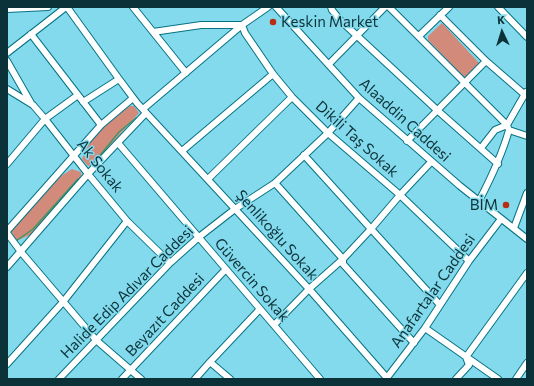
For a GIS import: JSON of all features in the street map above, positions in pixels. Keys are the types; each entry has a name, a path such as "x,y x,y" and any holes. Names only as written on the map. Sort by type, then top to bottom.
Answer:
{"street":[{"path":"7,9 48,7"},
{"path":"7,53 66,7"},
{"name":"Şenlikoğlu Sokak","path":"66,7 133,98 309,289 387,378"},
{"path":"133,7 186,73"},
{"path":"7,267 145,111 186,73 242,25 268,7"},
{"name":"Alaaddin Caddesi","path":"276,7 359,98 431,162 527,239"},
{"path":"331,7 340,20 498,164"},
{"path":"329,64 385,7"},
{"path":"389,7 508,127 527,136"},
{"path":"419,36 449,7"},
{"path":"498,7 527,37"},
{"path":"440,15 486,61 526,93 508,127 505,146 498,164 479,201"},
{"path":"153,32 201,26 242,25"},
{"name":"Dikili Taş Sokak","path":"242,25 244,33 273,74 292,97 328,133 400,195 469,260"},
{"path":"31,34 101,125"},
{"path":"7,61 33,105"},
{"path":"407,141 486,61"},
{"path":"182,151 273,74"},
{"path":"83,102 119,79"},
{"name":"Ak Sokak","path":"7,89 33,105 127,221 170,263"},
{"path":"8,160 45,119 78,95"},
{"path":"208,179 292,97"},
{"path":"133,98 101,125 73,155 7,232 20,252 96,340 141,379"},
{"name":"Halide Edip Adıvar Caddesi","path":"59,379 170,263 198,238 235,209 275,183 328,133 359,98"},
{"path":"481,148 495,130 508,127"},
{"name":"Güvercin Sokak","path":"118,143 320,379"},
{"path":"304,156 440,305"},
{"path":"274,326 309,289 343,259 371,230 400,195 431,162"},
{"path":"275,183 343,259 343,264 414,343"},
{"path":"514,228 527,194"},
{"name":"Anafartalar Caddesi","path":"387,378 425,328 469,260 501,219"},
{"path":"7,364 63,302 127,221"},
{"name":"Beyazıt Caddesi","path":"122,379 226,268"},
{"path":"466,357 527,273"},
{"path":"195,379 260,309"},
{"path":"425,328 498,379"},
{"path":"456,379 469,365 466,357"},
{"path":"210,362 230,379"},
{"path":"516,379 527,363"}],"shaded area":[{"path":"442,23 480,64 467,77 464,77 428,40 428,36"},
{"path":"130,106 134,106 139,113 93,164 88,166 82,159 87,145 105,124"},
{"path":"72,169 81,172 81,179 30,235 16,241 11,231 61,176"}],"waterway":[{"path":"89,169 119,132 136,118"},
{"path":"16,241 33,229 78,179"}],"place":[{"name":"Keskin Market","path":"273,22"},
{"name":"BİM","path":"506,205"}]}
